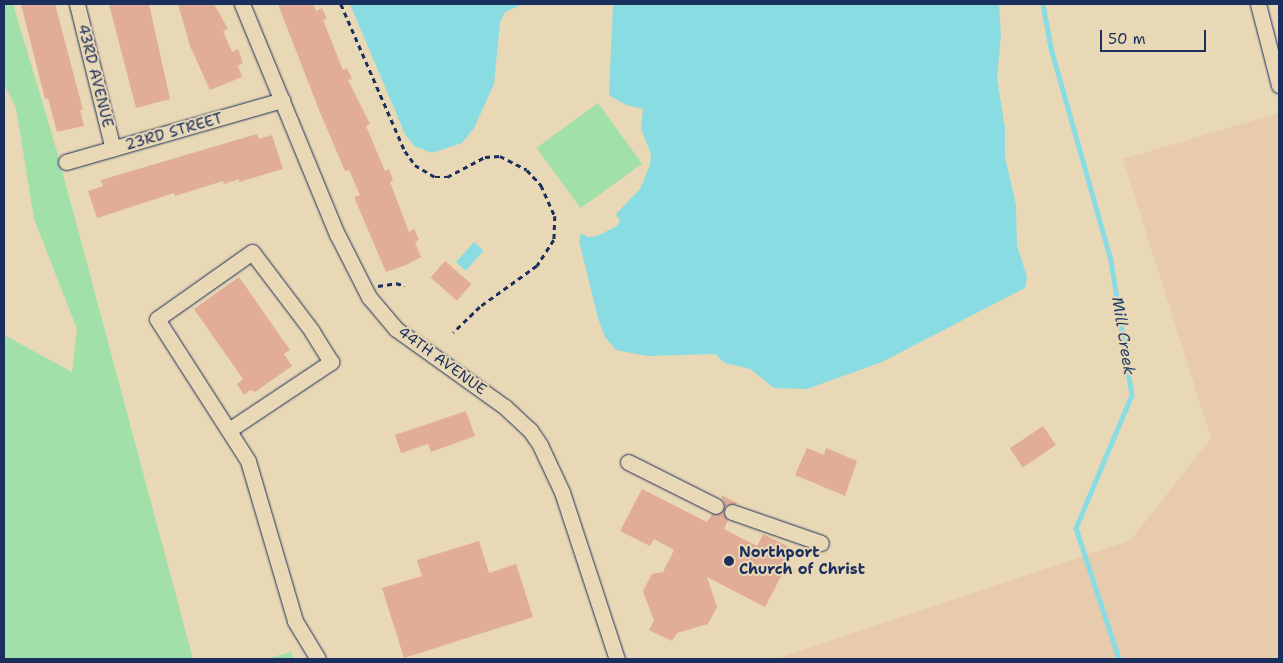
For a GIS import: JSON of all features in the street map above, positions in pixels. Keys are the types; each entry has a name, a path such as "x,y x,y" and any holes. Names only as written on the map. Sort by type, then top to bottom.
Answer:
{"street":[{"name":"43RD AVENUE","path":"77,4 113,149"},
{"name":"44TH AVENUE","path":"242,4 351,266 369,297 396,329 505,407 530,430 540,445 562,492 617,659"},
{"path":"1258,4 1279,85"},
{"name":"23RD STREET","path":"66,162 282,100"},
{"path":"229,430 331,362 312,331 252,252 157,319 248,461 295,621 318,659"},
{"path":"628,462 716,506"},
{"path":"732,512 820,543"}],"path":[{"path":"340,4 404,151 416,165 435,177 447,177 485,157 500,156 527,170 541,185 555,216 554,240 537,266 480,307 453,333"}],"shaded area":[{"path":"1279,113 1279,659 776,659 1131,540 1211,438 1123,159"}],"green space":[{"path":"4,4 13,4 56,148 193,659 4,659 4,335 72,372 77,329 34,219 16,108 4,84"},
{"path":"598,103 642,164 581,208 537,148"},
{"path":"291,652 294,659 265,659"}],"water":[{"path":"350,4 523,4 505,12 500,23 494,84 474,128 462,143 432,153 414,146 405,134"},
{"path":"613,4 999,4 1001,35 997,78 1005,128 1005,157 1016,205 1017,245 1027,277 1025,288 882,362 807,389 774,388 750,369 725,363 715,354 647,356 616,350 605,337 598,318 579,241 581,233 588,237 597,236 617,226 620,221 616,214 640,189 650,165 651,154 641,129 643,109 626,105 609,95"},
{"path":"474,242 484,251 466,271 456,262"}],"building":[{"path":"21,4 55,4 83,110 80,110 84,126 57,132 48,98 45,99"},
{"path":"109,4 149,4 170,99 136,108"},
{"path":"178,4 214,4 228,29 223,31 232,52 238,49 243,63 238,66 242,77 210,90 190,46"},
{"path":"278,4 313,4 316,11 322,8 327,19 323,20 343,70 347,68 352,79 348,80 370,124 366,126 385,171 389,169 393,180 390,182 409,232 414,229 419,240 415,242 421,257 406,265 386,272 354,197 360,195 349,170 345,171"},
{"path":"257,134 259,139 272,135 283,169 239,182 239,179 224,184 223,181 175,196 174,193 97,218 88,191 103,186 101,180"},
{"path":"445,261 471,284 457,301 431,278"},
{"path":"239,277 290,350 284,354 292,366 255,392 250,390 244,395 237,384 243,379 194,309"},
{"path":"466,411 475,436 431,452 428,444 401,453 395,435"},
{"path":"1043,426 1056,445 1023,467 1010,448"},
{"path":"807,448 824,455 826,448 857,461 845,496 795,475"},
{"name":"Northport Church of Christ","path":"642,489 707,522 712,514 723,512 728,520 724,529 757,546 763,534 795,550 765,607 707,577 717,607 708,624 677,633 672,641 649,630 654,621 643,591 652,574 663,572 674,550 654,539 650,546 620,531"},
{"path":"721,495 737,503 737,504 725,506"},
{"path":"479,541 489,573 516,564 533,617 404,658 382,588 422,576 417,560"}],"waterway":[{"name":"Mill Creek","path":"1043,4 1051,48 1111,260 1132,395 1076,528 1119,659"}],"place":[{"name":"Northport Church of Christ","path":"729,561"}]}
